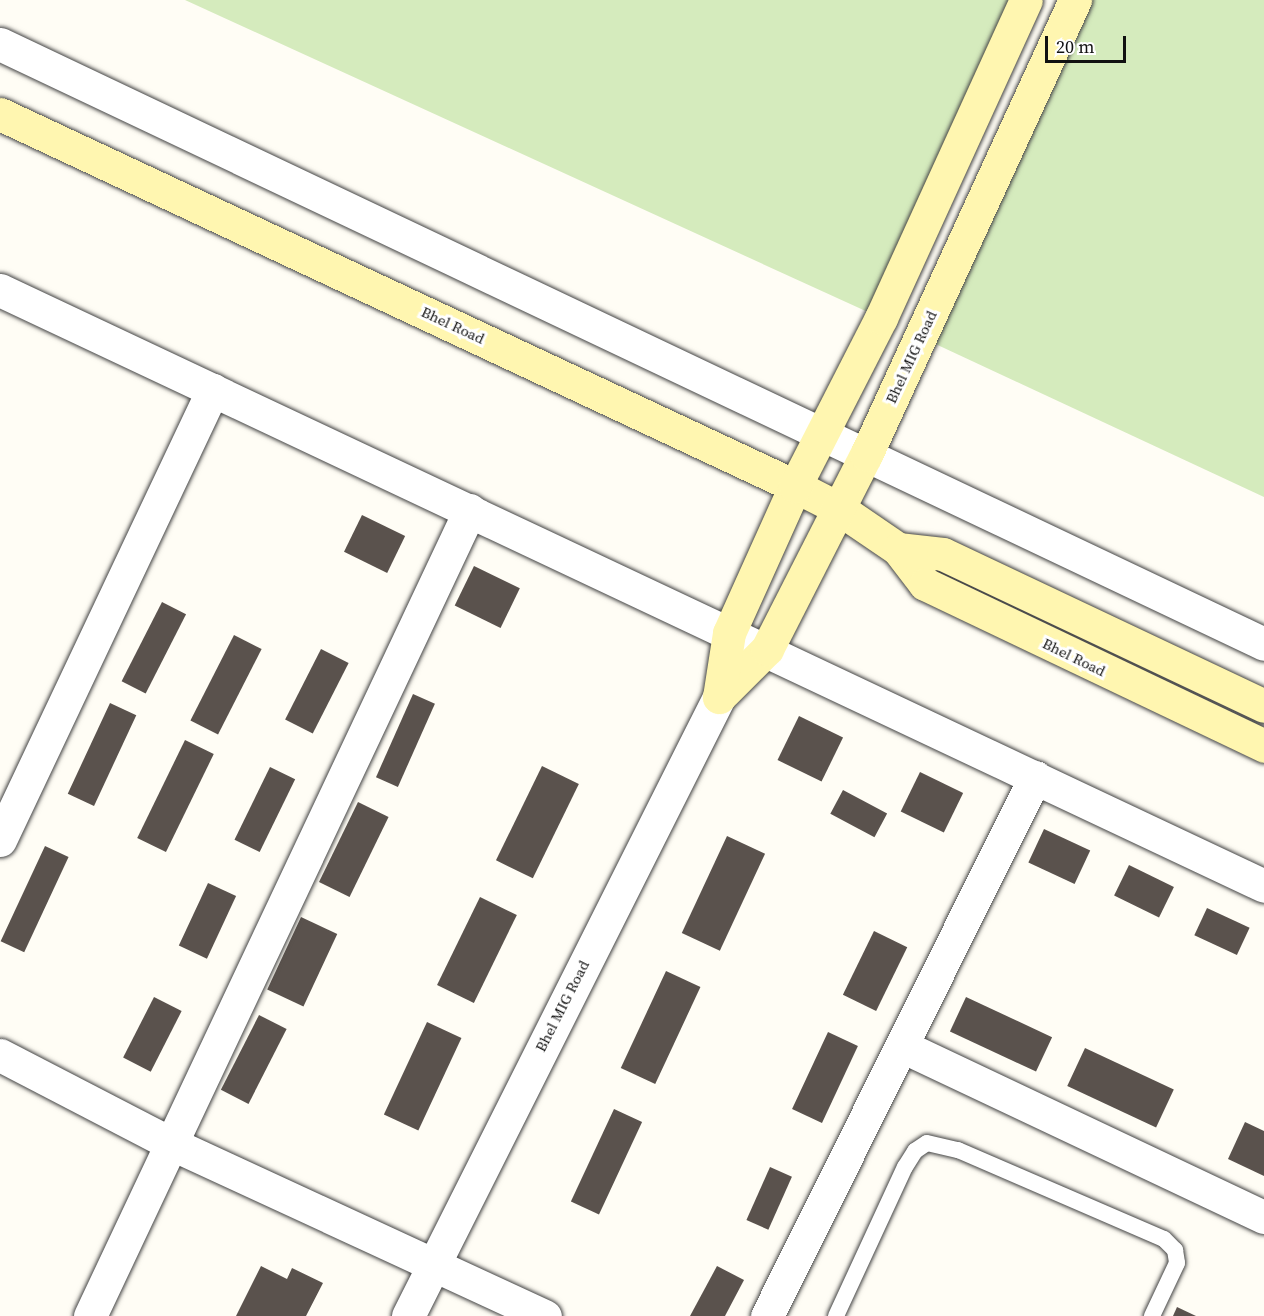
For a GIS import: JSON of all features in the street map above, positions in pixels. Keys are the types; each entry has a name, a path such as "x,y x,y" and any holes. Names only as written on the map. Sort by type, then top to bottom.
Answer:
{"street":[{"name":"Bhel MIG Road","path":"408,1316 433,1261 719,696 729,633 795,486 824,434 1026,0"},
{"name":"Bhel MIG Road","path":"719,696 766,649 866,454 1075,0"},
{"path":"0,44 1264,644"},
{"name":"Bhel Road","path":"0,114 795,486 838,508 898,549 925,584 1264,746"},
{"path":"0,290 766,649 1264,886"},
{"path":"0,840 213,390"},
{"path":"90,1316 470,510"},
{"name":"Bhel Road","path":"898,549 943,554 1264,706"},
{"path":"767,1316 904,1047 1035,777"},
{"path":"904,1047 1264,1217"},
{"path":"0,1055 170,1143 433,1261 545,1316"}],"lane":[{"path":"836,1316 905,1167 915,1151 927,1143 958,1150 1164,1239 1175,1250 1177,1263 1152,1316"}],"green space":[{"path":"185,0 1026,0 881,318"},
{"path":"1088,0 1264,0 1264,497 929,341"}],"building":[{"path":"362,515 405,536 387,573 344,552"},
{"path":"474,566 520,588 501,628 455,606"},
{"path":"162,602 186,614 146,694 122,681"},
{"path":"234,635 262,649 218,735 190,721"},
{"path":"321,649 349,663 313,733 285,719"},
{"path":"413,694 435,704 398,787 376,777"},
{"path":"110,703 136,715 94,806 68,794"},
{"path":"799,716 843,737 822,782 778,760"},
{"path":"185,740 214,754 166,852 137,838"},
{"path":"542,766 579,784 533,878 496,860"},
{"path":"270,767 295,779 260,852 234,840"},
{"path":"920,772 963,793 944,833 901,812"},
{"path":"843,790 887,813 874,837 830,814"},
{"path":"358,802 389,817 350,897 319,882"},
{"path":"1044,829 1090,851 1075,884 1028,863"},
{"path":"727,836 765,854 720,951 682,933"},
{"path":"45,846 69,857 24,952 1,941"},
{"path":"1129,865 1174,887 1159,917 1114,896"},
{"path":"208,883 236,896 207,959 179,946"},
{"path":"480,897 517,915 474,1003 437,985"},
{"path":"1207,908 1250,928 1237,955 1194,935"},
{"path":"301,917 337,934 303,1006 267,990"},
{"path":"874,931 907,947 876,1011 843,995"},
{"path":"666,971 700,987 655,1084 621,1068"},
{"path":"154,997 182,1011 151,1072 123,1058"},
{"path":"966,997 1052,1037 1036,1072 950,1031"},
{"path":"259,1015 287,1029 248,1104 221,1090"},
{"path":"427,1022 461,1038 418,1131 384,1114"},
{"path":"828,1032 858,1046 822,1123 792,1109"},
{"path":"1085,1048 1174,1089 1156,1127 1067,1086"},
{"path":"614,1109 642,1122 599,1215 571,1201"},
{"path":"1245,1122 1264,1131 1264,1176 1228,1159"},
{"path":"770,1167 792,1177 768,1230 746,1220"},
{"path":"261,1266 287,1279 292,1268 323,1283 306,1316 236,1316"},
{"path":"717,1266 744,1280 725,1316 690,1316"},
{"path":"1177,1307 1196,1316 1173,1316"}]}
